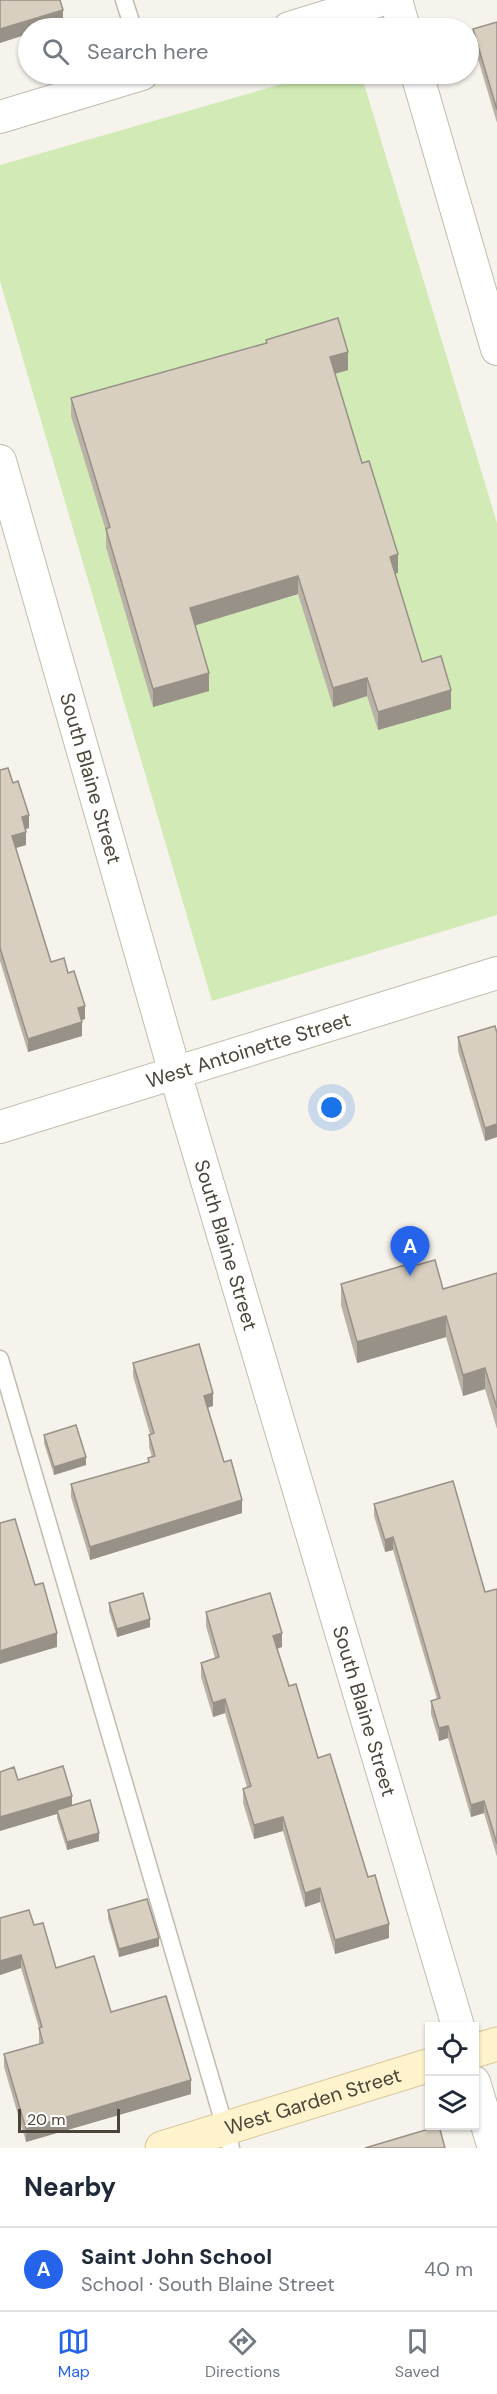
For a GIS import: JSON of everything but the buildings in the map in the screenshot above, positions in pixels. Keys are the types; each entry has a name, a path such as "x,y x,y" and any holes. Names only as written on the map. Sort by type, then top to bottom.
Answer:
{"main road":[{"path":"479,2049 497,2044"},
{"name":"West Garden Street","path":"162,2148 228,2138 425,2066"}],"street":[{"path":"322,18 381,0"},
{"path":"396,0 401,18"},
{"path":"0,117 109,84"},
{"path":"420,84 497,349"},
{"name":"South Blaine Street","path":"0,461 175,1073 457,2022"},
{"name":"West Antoinette Street","path":"0,1127 497,973"},
{"path":"479,2098 494,2148"}],"lane":[{"path":"124,0 130,18"},
{"path":"0,1359 228,2138"}],"green space":[{"path":"282,84 364,84 497,523 497,915 212,1001 0,281 0,165"}],"place":[{"name":"Saint John School","path":"410,1276"}]}
